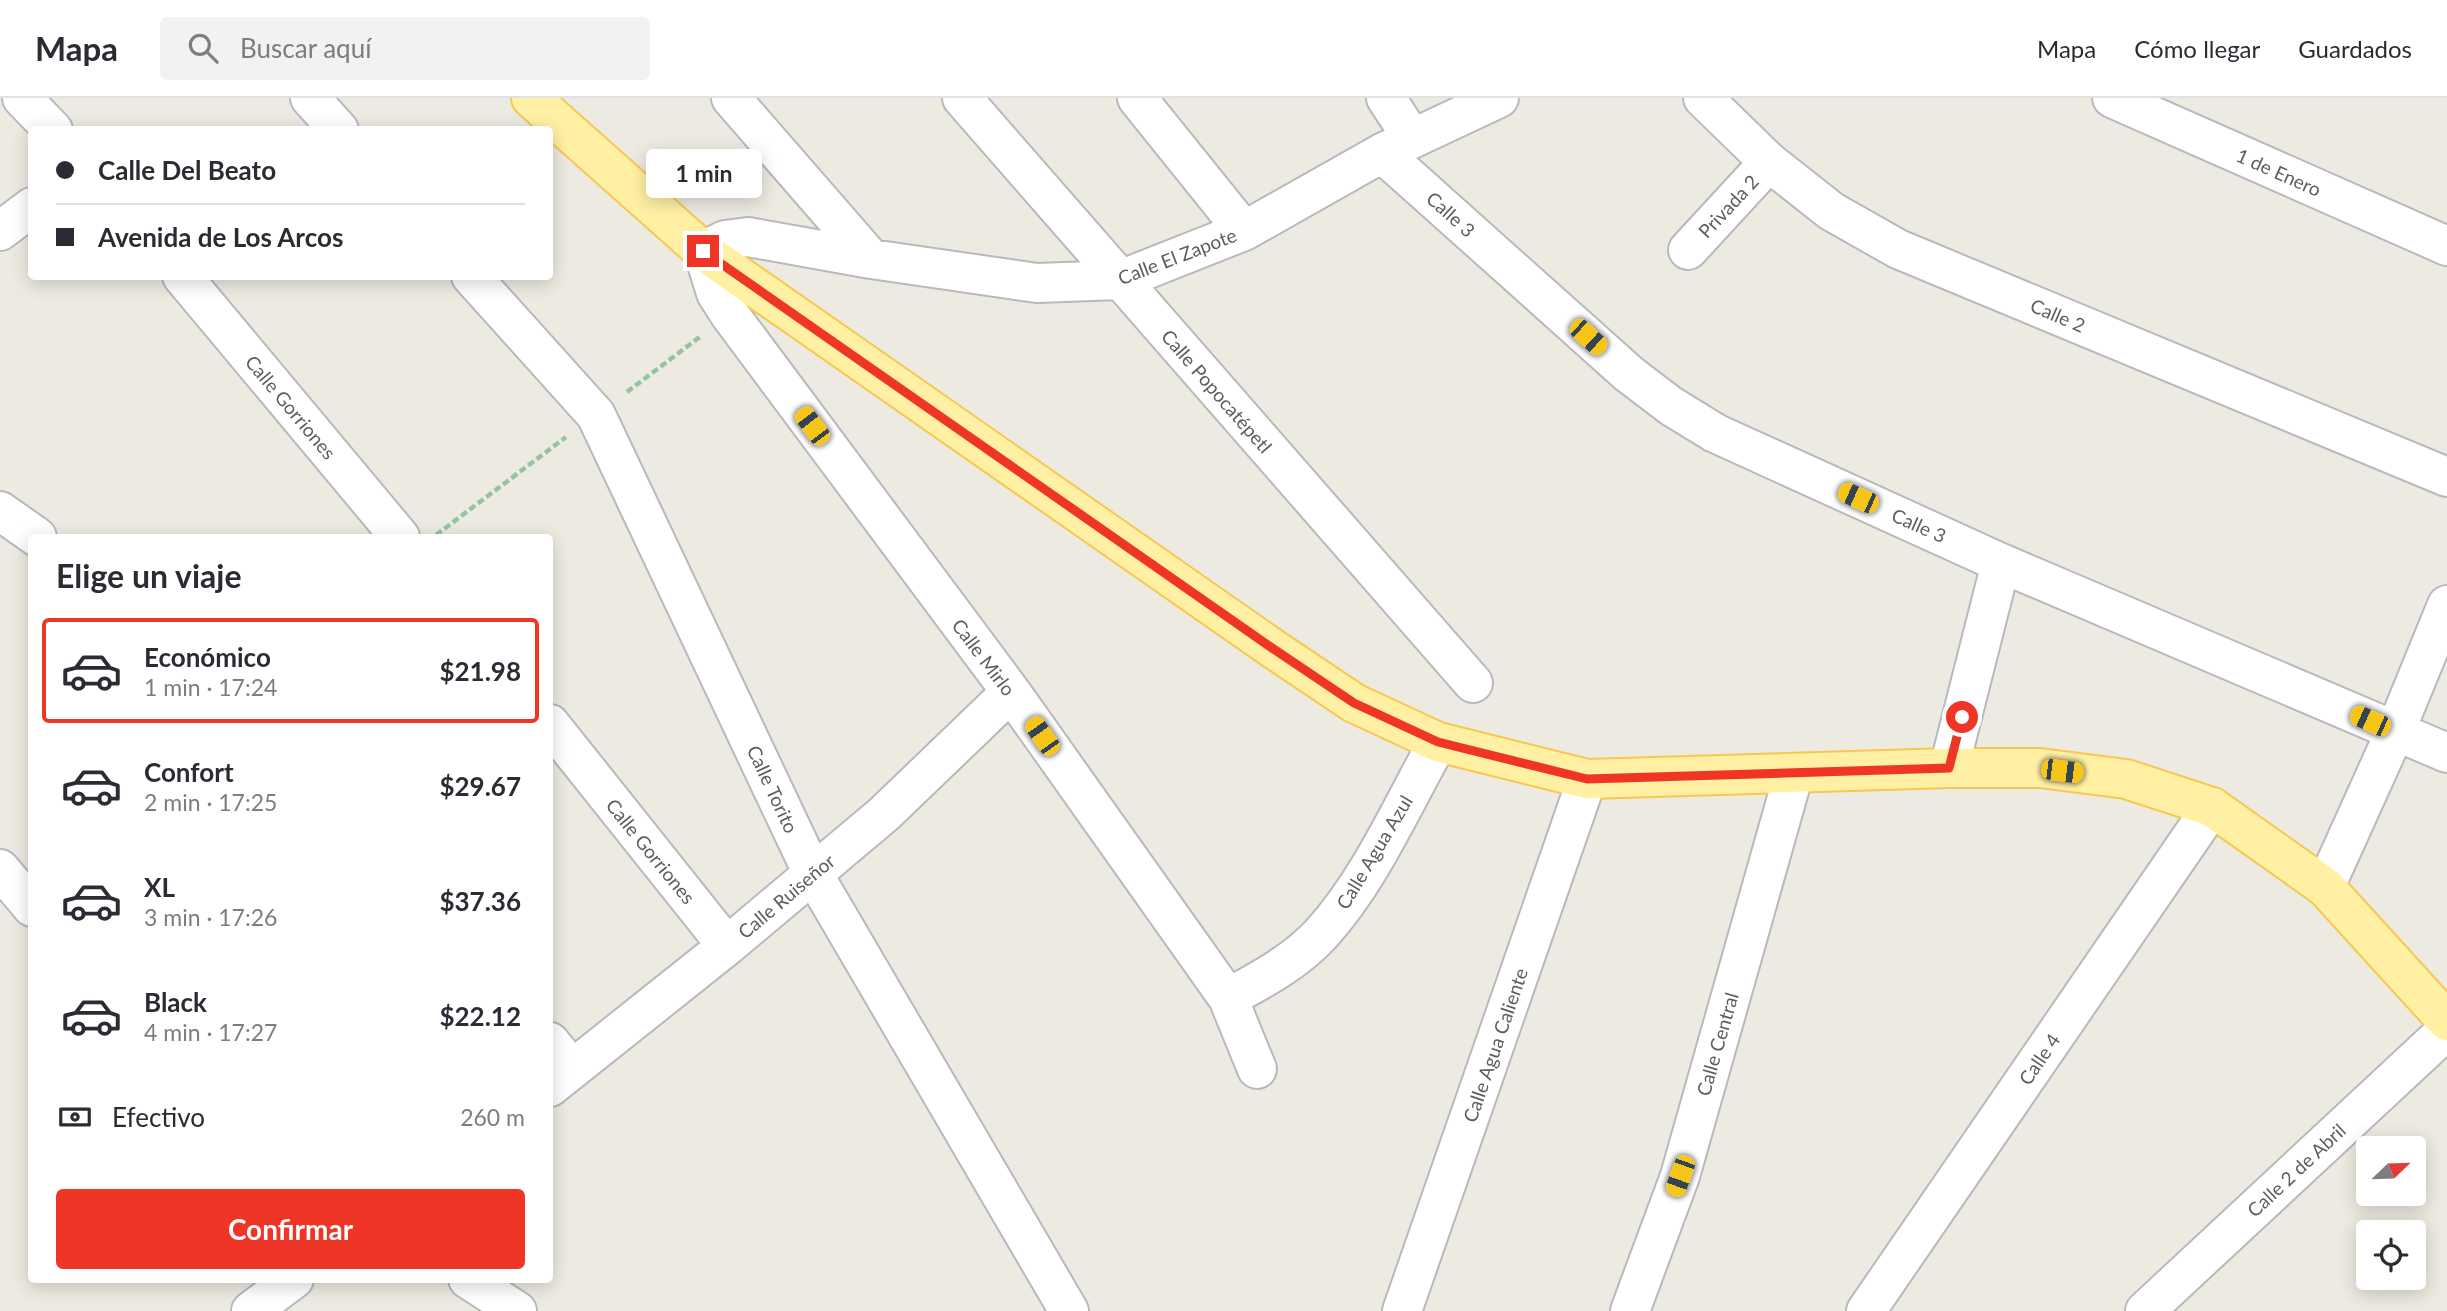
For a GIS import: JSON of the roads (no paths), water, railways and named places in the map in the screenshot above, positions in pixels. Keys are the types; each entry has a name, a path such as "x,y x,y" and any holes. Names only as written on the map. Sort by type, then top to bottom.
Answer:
{"main road":[{"path":"531,98 703,251 1354,703 1438,742 1587,779 1949,768 2040,768 2126,779 2212,807 2325,887 2447,1021"}],"street":[{"path":"22,98 49,126"},
{"path":"310,98 334,126"},
{"path":"731,98 871,258"},
{"name":"Calle Popocatépetl","path":"962,98 1473,683"},
{"path":"1137,98 1244,231"},
{"name":"Calle 3","path":"1386,98 1397,145 1629,374 1671,406 1715,433 2001,563 2447,753"},
{"name":"Calle El Zapote","path":"703,251 725,240 748,237 1037,283 1121,280 1244,231 1397,145 1499,98"},
{"name":"Calle 2","path":"1703,98 1769,162 1831,211 1898,249 2447,477"},
{"name":"1 de Enero","path":"2112,98 2447,246"},
{"name":"Privada 2","path":"1688,250 1769,162"},
{"path":"0,231 28,210"},
{"name":"Calle Mirlo","path":"703,251 716,293 730,315 1011,692 1228,998 1257,1069"},
{"name":"Calle Gorriones","path":"184,280 397,534"},
{"name":"Calle Torito","path":"475,280 596,415 812,872 1069,1311"},
{"path":"0,510 33,534"},
{"path":"1949,768 2001,563"},
{"path":"2325,887 2395,732 2447,605"},
{"name":"Calle Ruiseñor","path":"557,1066 727,946 884,814 1011,692"},
{"name":"Calle Gorriones","path":"553,728 727,946"},
{"name":"Calle Agua Azul","path":"1228,998 1277,971 1319,936 1354,893 1438,742"},
{"name":"Calle Central","path":"1630,1311 1680,1176 1794,773"},
{"name":"Calle Agua Caliente","path":"1402,1311 1587,779"},
{"name":"Calle 4","path":"1866,1311 2212,807"},
{"path":"0,869 28,901"},
{"name":"Calle 2 de Abril","path":"2145,1311 2447,1030"},
{"path":"251,1311 289,1283"},
{"path":"474,1283 517,1311"}]}
